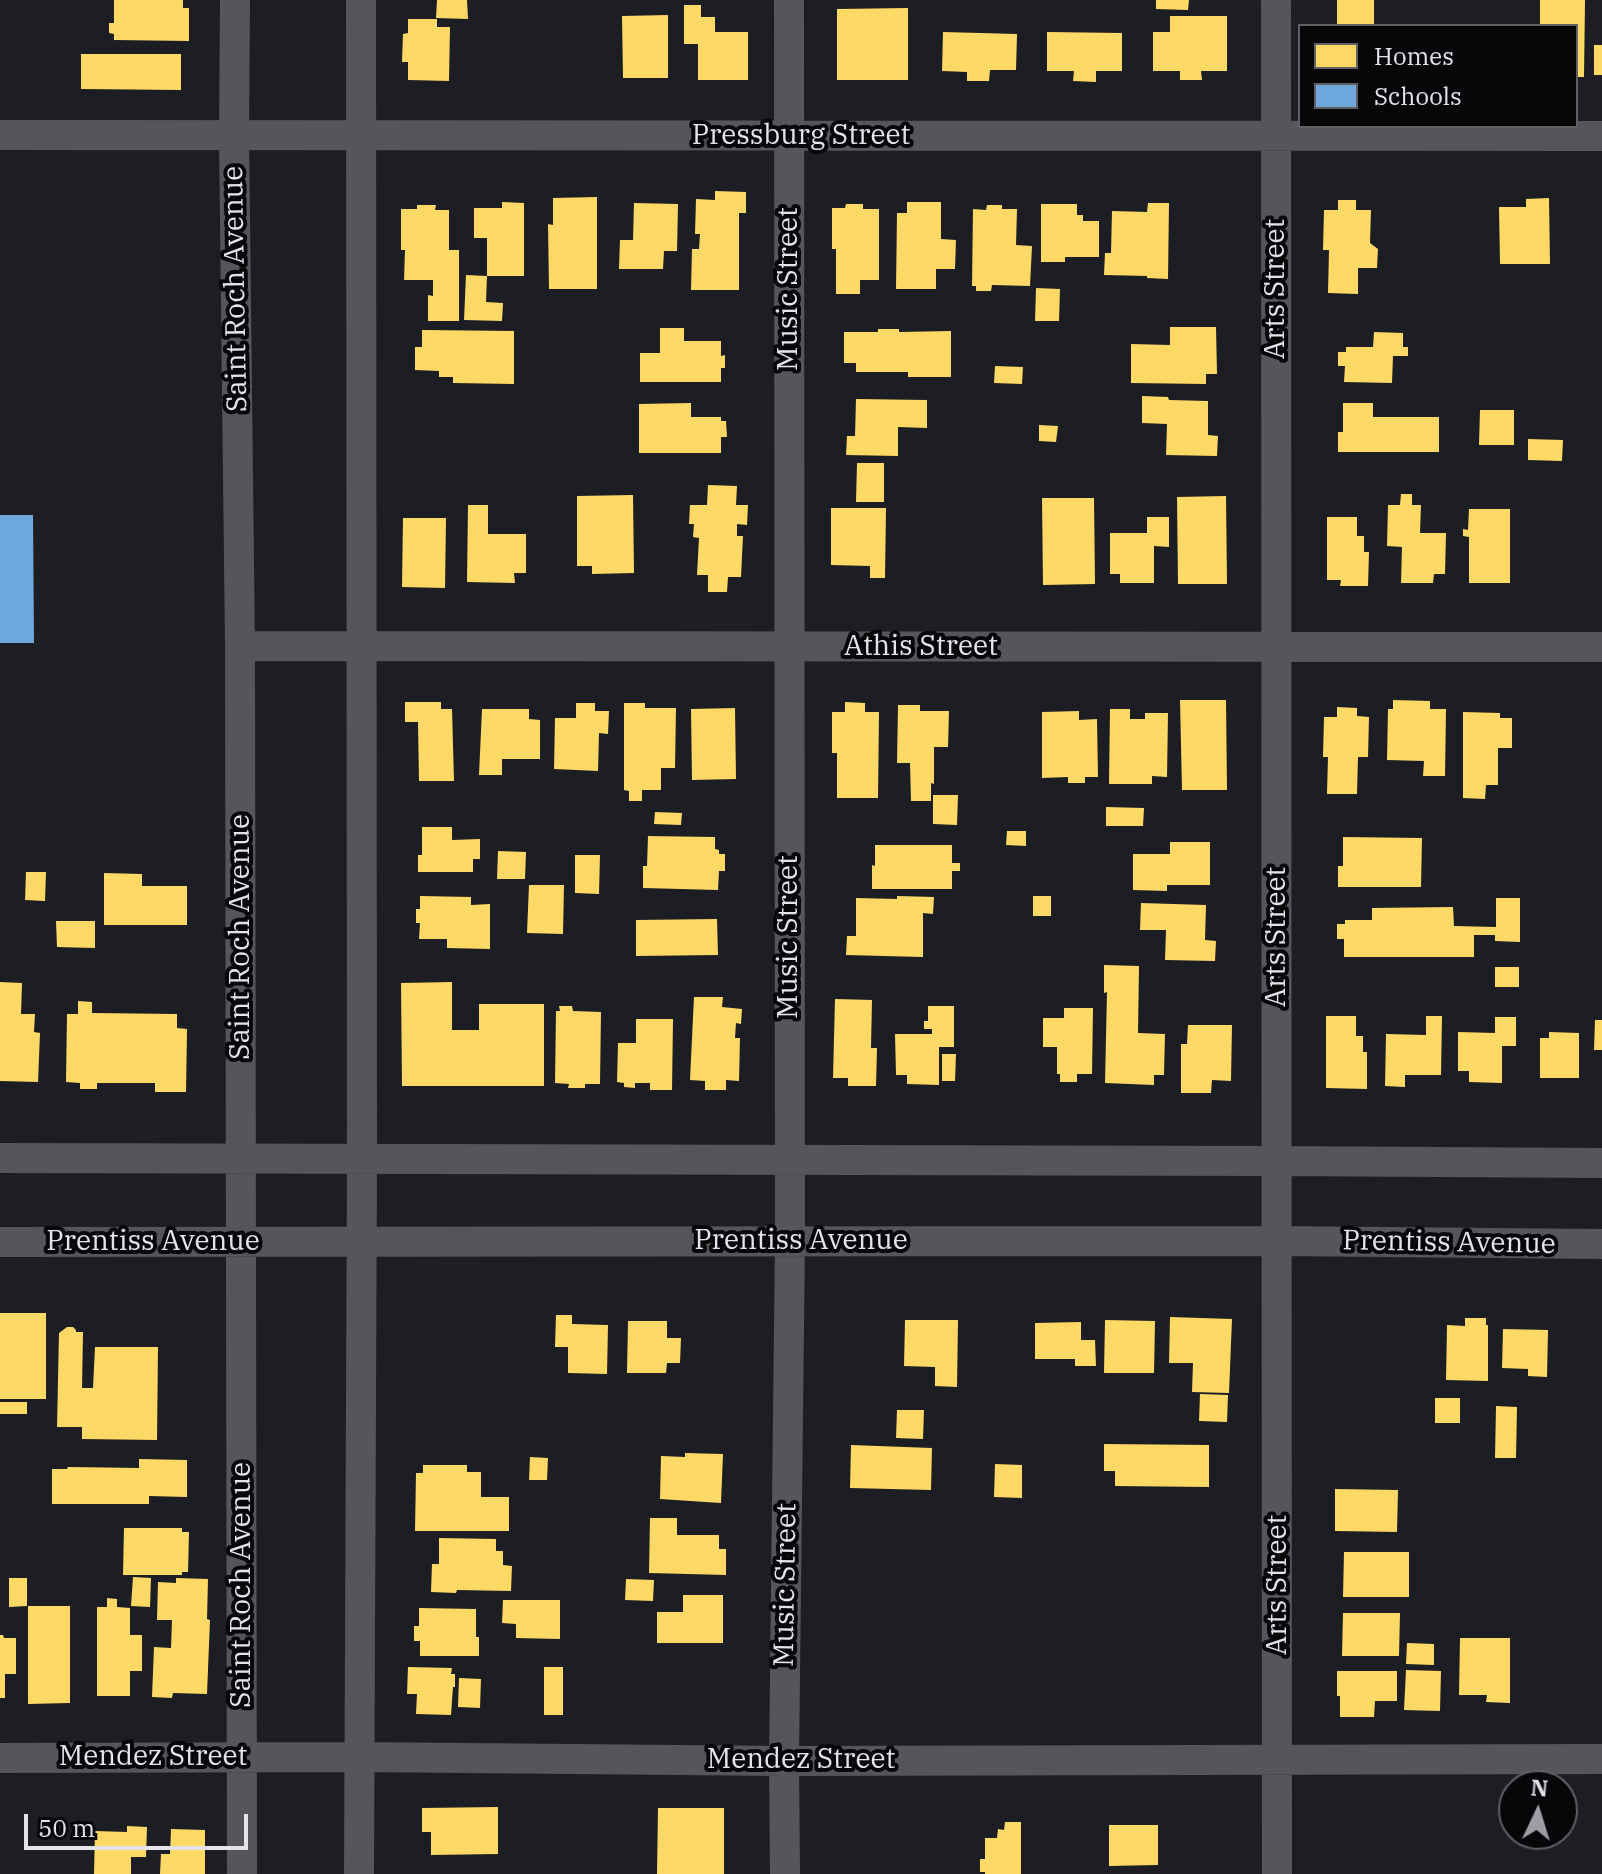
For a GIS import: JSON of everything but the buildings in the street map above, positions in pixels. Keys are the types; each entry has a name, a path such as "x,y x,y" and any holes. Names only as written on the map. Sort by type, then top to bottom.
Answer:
{"street":[{"name":"Saint Roch Avenue","path":"235,0 240,646 242,1874"},
{"path":"359,1874 361,0"},
{"name":"Music Street","path":"785,1874 790,1241 789,0"},
{"name":"Arts Street","path":"1276,0 1277,1874"},
{"name":"Pressburg Street","path":"0,135 1602,136"},
{"name":"Athis Street","path":"240,646 1602,647"},
{"path":"0,1158 1602,1163"},
{"name":"Prentiss Avenue","path":"0,1242 1277,1241 1602,1244"},
{"name":"Mendez Street","path":"0,1758 784,1761 1602,1759"}]}
